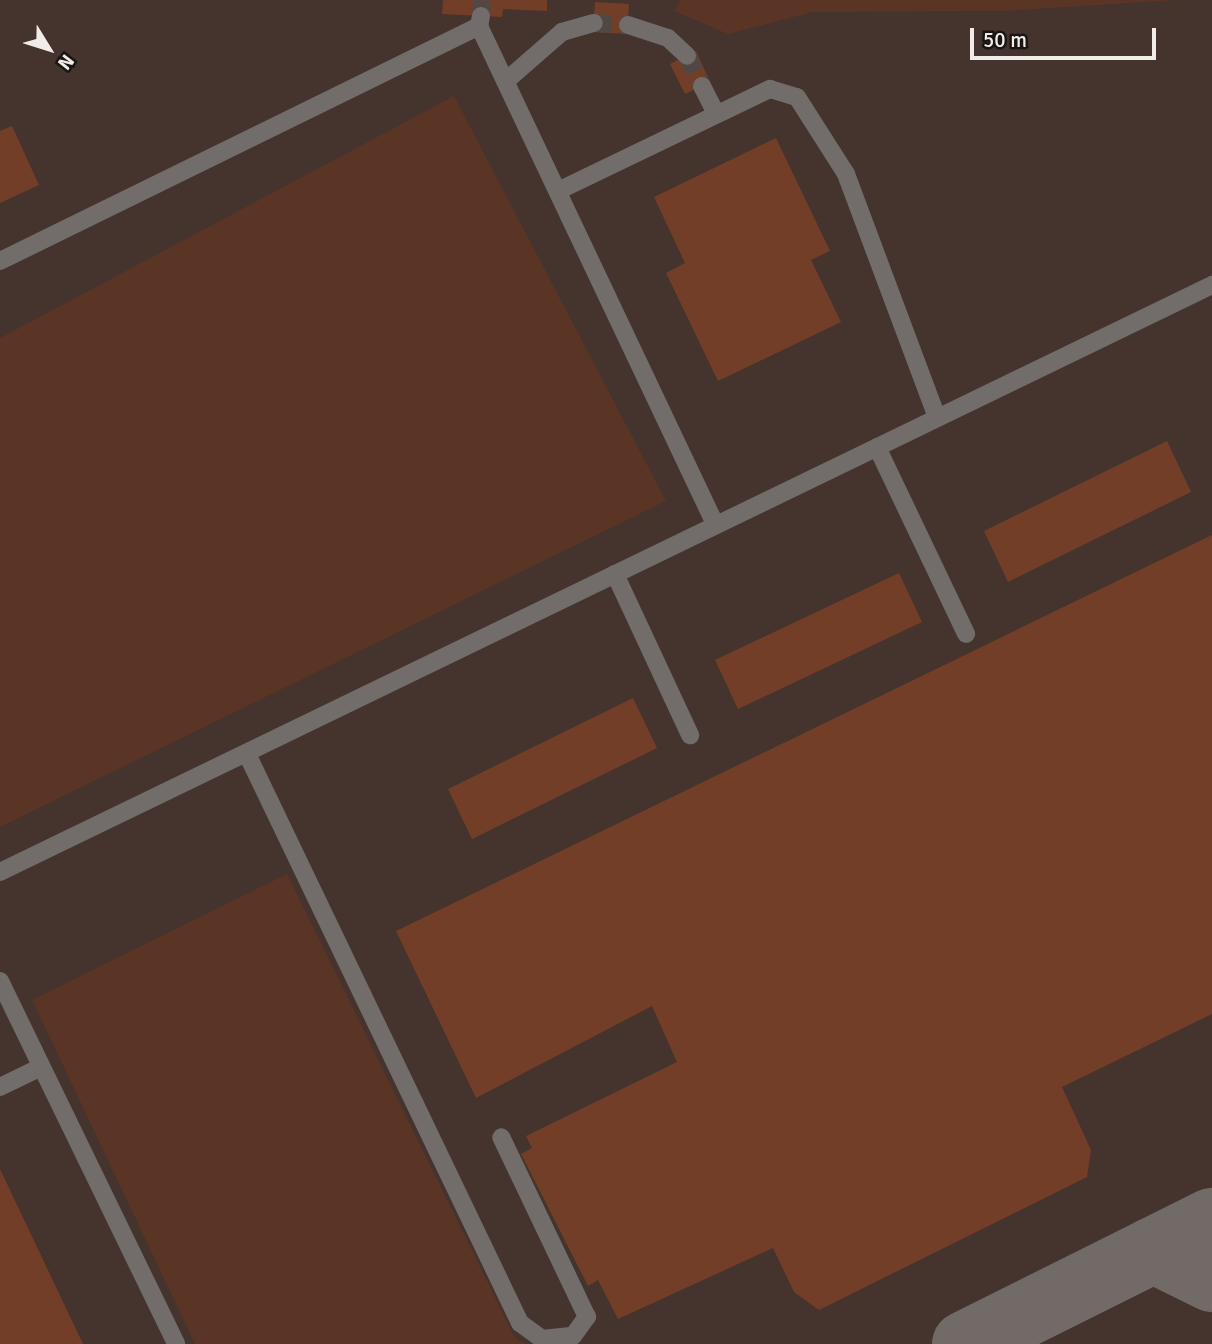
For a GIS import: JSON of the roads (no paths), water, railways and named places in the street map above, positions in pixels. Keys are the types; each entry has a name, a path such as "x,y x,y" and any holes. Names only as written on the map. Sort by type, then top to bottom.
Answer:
{"lane":[{"path":"0,261 480,21 562,190 715,524"},
{"path":"507,80 562,32 594,23"},
{"path":"628,25 668,38 687,56"},
{"path":"702,86 715,112"},
{"path":"562,190 715,112 770,89 797,97 816,121 846,174 937,417"},
{"path":"0,872 247,756 715,524 1212,285"},
{"path":"877,447 966,634"},
{"path":"615,574 690,735"},
{"path":"247,756 520,1323 542,1339 573,1336 587,1317 501,1138"},
{"path":"0,981 176,1344"},
{"path":"0,1087 41,1067"}],"tunnel":[{"path":"481,16 482,0"},
{"path":"594,23 628,25"},
{"path":"687,56 702,86"}]}
